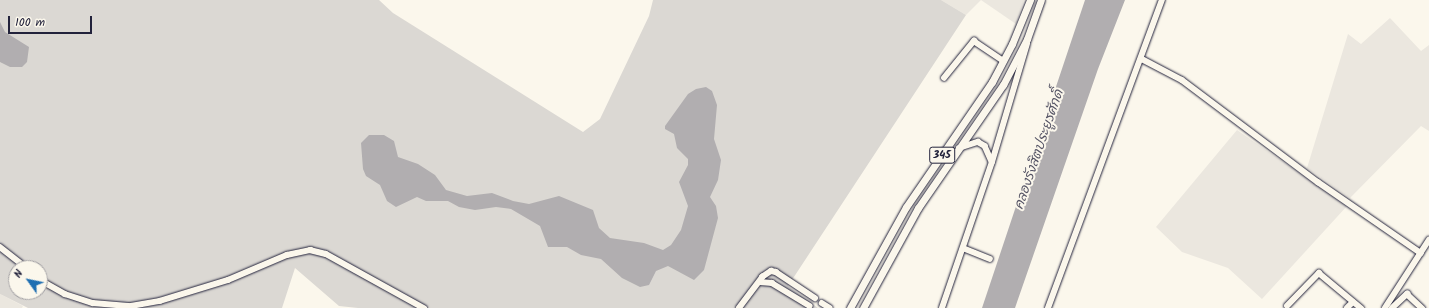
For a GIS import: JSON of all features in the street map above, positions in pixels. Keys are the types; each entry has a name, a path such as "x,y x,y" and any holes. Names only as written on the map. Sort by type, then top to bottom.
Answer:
{"main road":[{"name":"345","path":"850,308 903,213 980,101 1004,61 1030,0"},
{"name":"345","path":"863,308 905,229 1003,85 1034,22 1041,0"}],"street":[{"path":"1048,308 1062,266 1142,59 1162,0"},
{"path":"942,308 992,162 1034,22"},
{"path":"944,78 974,41 1004,61"},
{"path":"1142,59 1182,80 1318,182 1421,253"},
{"path":"959,148 978,142 985,146 992,162"},
{"path":"1384,308 1429,240"},
{"path":"0,247 17,260"},
{"path":"963,248 990,259"},
{"path":"48,284 65,294 93,303 131,306 228,280 287,255 310,250 326,254 424,308"},
{"path":"739,308 766,274 776,272 815,298"},
{"path":"1287,306 1319,273 1361,308"},
{"path":"760,282 772,283 810,306"},
{"path":"1392,308 1407,294 1422,308"},
{"path":"1347,308 1353,302"},
{"path":"822,303 830,308"}],"shaded area":[{"path":"0,0 379,0 393,13 583,132 600,119 649,16 653,0 941,0 966,15 788,286 818,308 358,308 339,306 295,268 282,308 28,308 12,300 48,300 48,260 8,260 8,298 0,294"},
{"path":"941,0 981,0 966,15"},
{"path":"981,0 1024,0 1016,24"},
{"path":"1390,18 1421,51 1429,45 1429,131 1421,126 1350,198 1307,168 1348,34 1361,44"},
{"path":"1237,130 1347,206 1262,299 1228,268 1182,252 1156,227"},
{"path":"0,294 8,298 8,300 12,300 23,306 22,308 0,308"}],"water":[{"name":"คลองรังสิตประยูรศักดิ์","path":"1085,0 1125,0 1098,69 1015,308 982,308"},
{"path":"0,22 5,32 29,47 27,62 22,67 10,67 0,62"},
{"path":"706,87 712,91 717,105 714,139 721,160 718,180 710,197 716,206 718,218 704,270 694,280 668,266 656,271 649,285 640,287 622,278 601,259 581,255 567,247 548,247 540,226 511,209 496,207 475,210 459,207 448,201 426,201 417,197 396,207 387,201 380,185 366,176 363,169 361,143 369,135 384,135 394,141 398,157 418,164 435,175 446,190 467,196 492,193 513,201 529,204 559,196 593,210 599,228 610,238 644,243 663,250 671,245 681,230 688,206 679,182 688,165 688,159 677,148 674,134 665,129 665,126 688,94 696,89"}]}
